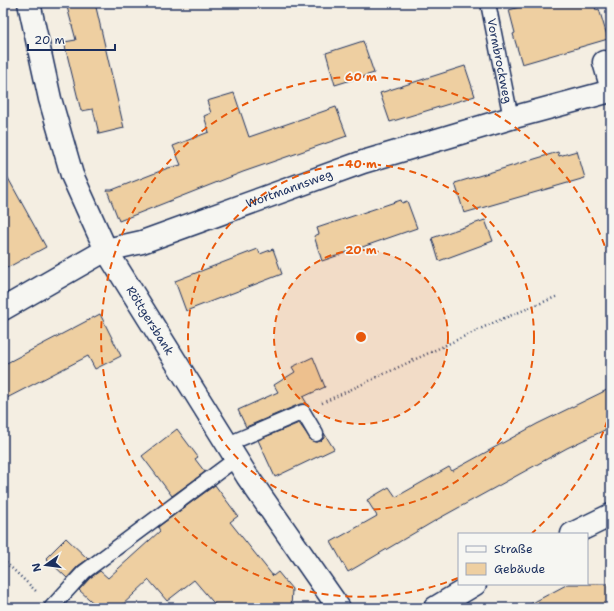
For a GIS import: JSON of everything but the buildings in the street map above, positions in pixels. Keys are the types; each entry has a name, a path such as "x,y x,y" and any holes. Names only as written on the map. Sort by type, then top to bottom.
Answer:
{"street":[{"name":"Röttgersbank","path":"29,3 50,99 72,175 106,250 232,451 339,608"},
{"path":"604,62 611,86"},
{"name":"Wortmannsweg","path":"3,308 106,250 142,242 363,162 511,118 611,91"},
{"path":"574,533 611,516"},
{"path":"435,608 473,585"}],"lane":[{"name":"Vormbrockweg","path":"488,3 511,118"},
{"path":"51,607 84,572 232,451 304,412 316,434"}],"path":[{"path":"304,412 495,322 558,296"},
{"path":"3,560 51,607"}]}
